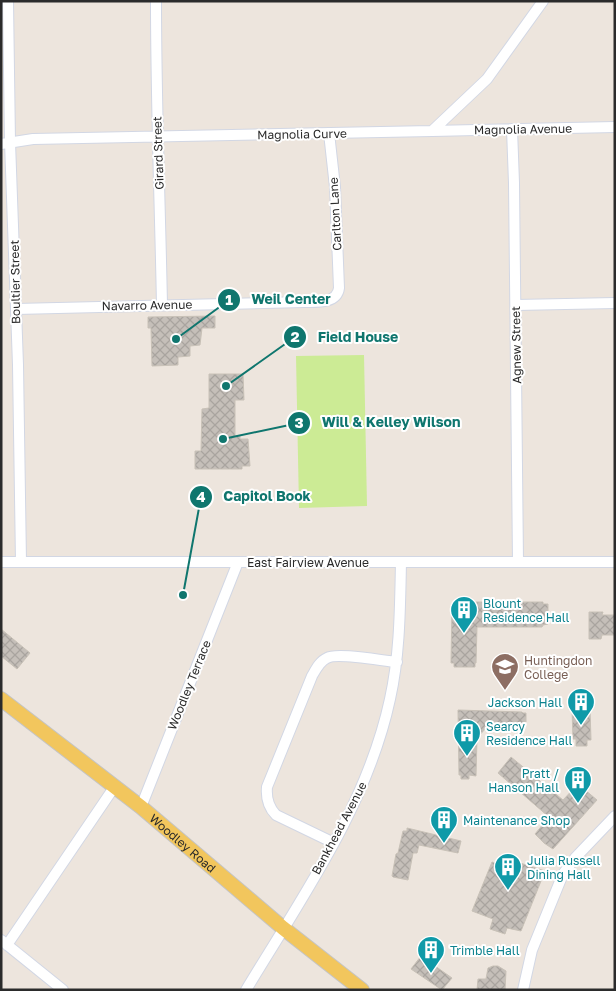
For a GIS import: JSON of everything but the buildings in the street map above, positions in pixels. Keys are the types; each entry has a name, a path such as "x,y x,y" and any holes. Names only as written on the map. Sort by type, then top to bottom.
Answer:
{"main road":[{"name":"Woodley Road","path":"1,698 141,807 283,928 362,990"}],"street":[{"name":"Boultier Street","path":"8,1 6,143 16,309 21,562"},
{"name":"Girard Street","path":"156,1 157,137 162,305"},
{"path":"432,131 487,79 543,1"},
{"name":"Magnolia Avenue","path":"432,131 615,127"},
{"name":"Agnew Street","path":"512,129 516,305 518,562"},
{"name":"Magnolia Curve","path":"6,143 33,139 432,131"},
{"name":"Carlton Lane","path":"329,133 334,187 339,288 337,295"},
{"name":"Navarro Avenue","path":"16,309 304,302 330,300 337,295"},
{"path":"516,305 615,303"},
{"name":"East Fairview Avenue","path":"1,562 615,562"},
{"name":"Woodley Terrace","path":"141,807 238,562"},
{"name":"Bankhead Avenue","path":"246,990 353,808 373,761 387,715 397,662 401,562"},
{"path":"334,842 276,816 267,801 267,787 312,676 326,658 337,656 397,662"},
{"path":"63,990 4,942 115,786"},
{"path":"523,990 532,950 563,874 575,858 615,816"}],"green space":[{"path":"364,355 367,506 299,508 296,356"}],"place":[{"name":"Weil Center","path":"176,339"},
{"name":"Field House","path":"226,386"},
{"name":"Will & Kelley Wilson","path":"223,439"},
{"name":"Capitol Book","path":"183,595"},
{"name":"Blount Residence Hall","path":"464,634"},
{"name":"Huntingdon College","path":"505,691"},
{"name":"Jackson Hall","path":"581,726"},
{"name":"Searcy Residence Hall","path":"467,757"},
{"name":"Pratt / Hanson Hall","path":"578,804"},
{"name":"Maintenance Shop","path":"444,844"},
{"name":"Julia Russell Dining Hall","path":"508,891"},
{"name":"Trimble Hall","path":"431,974"}]}
